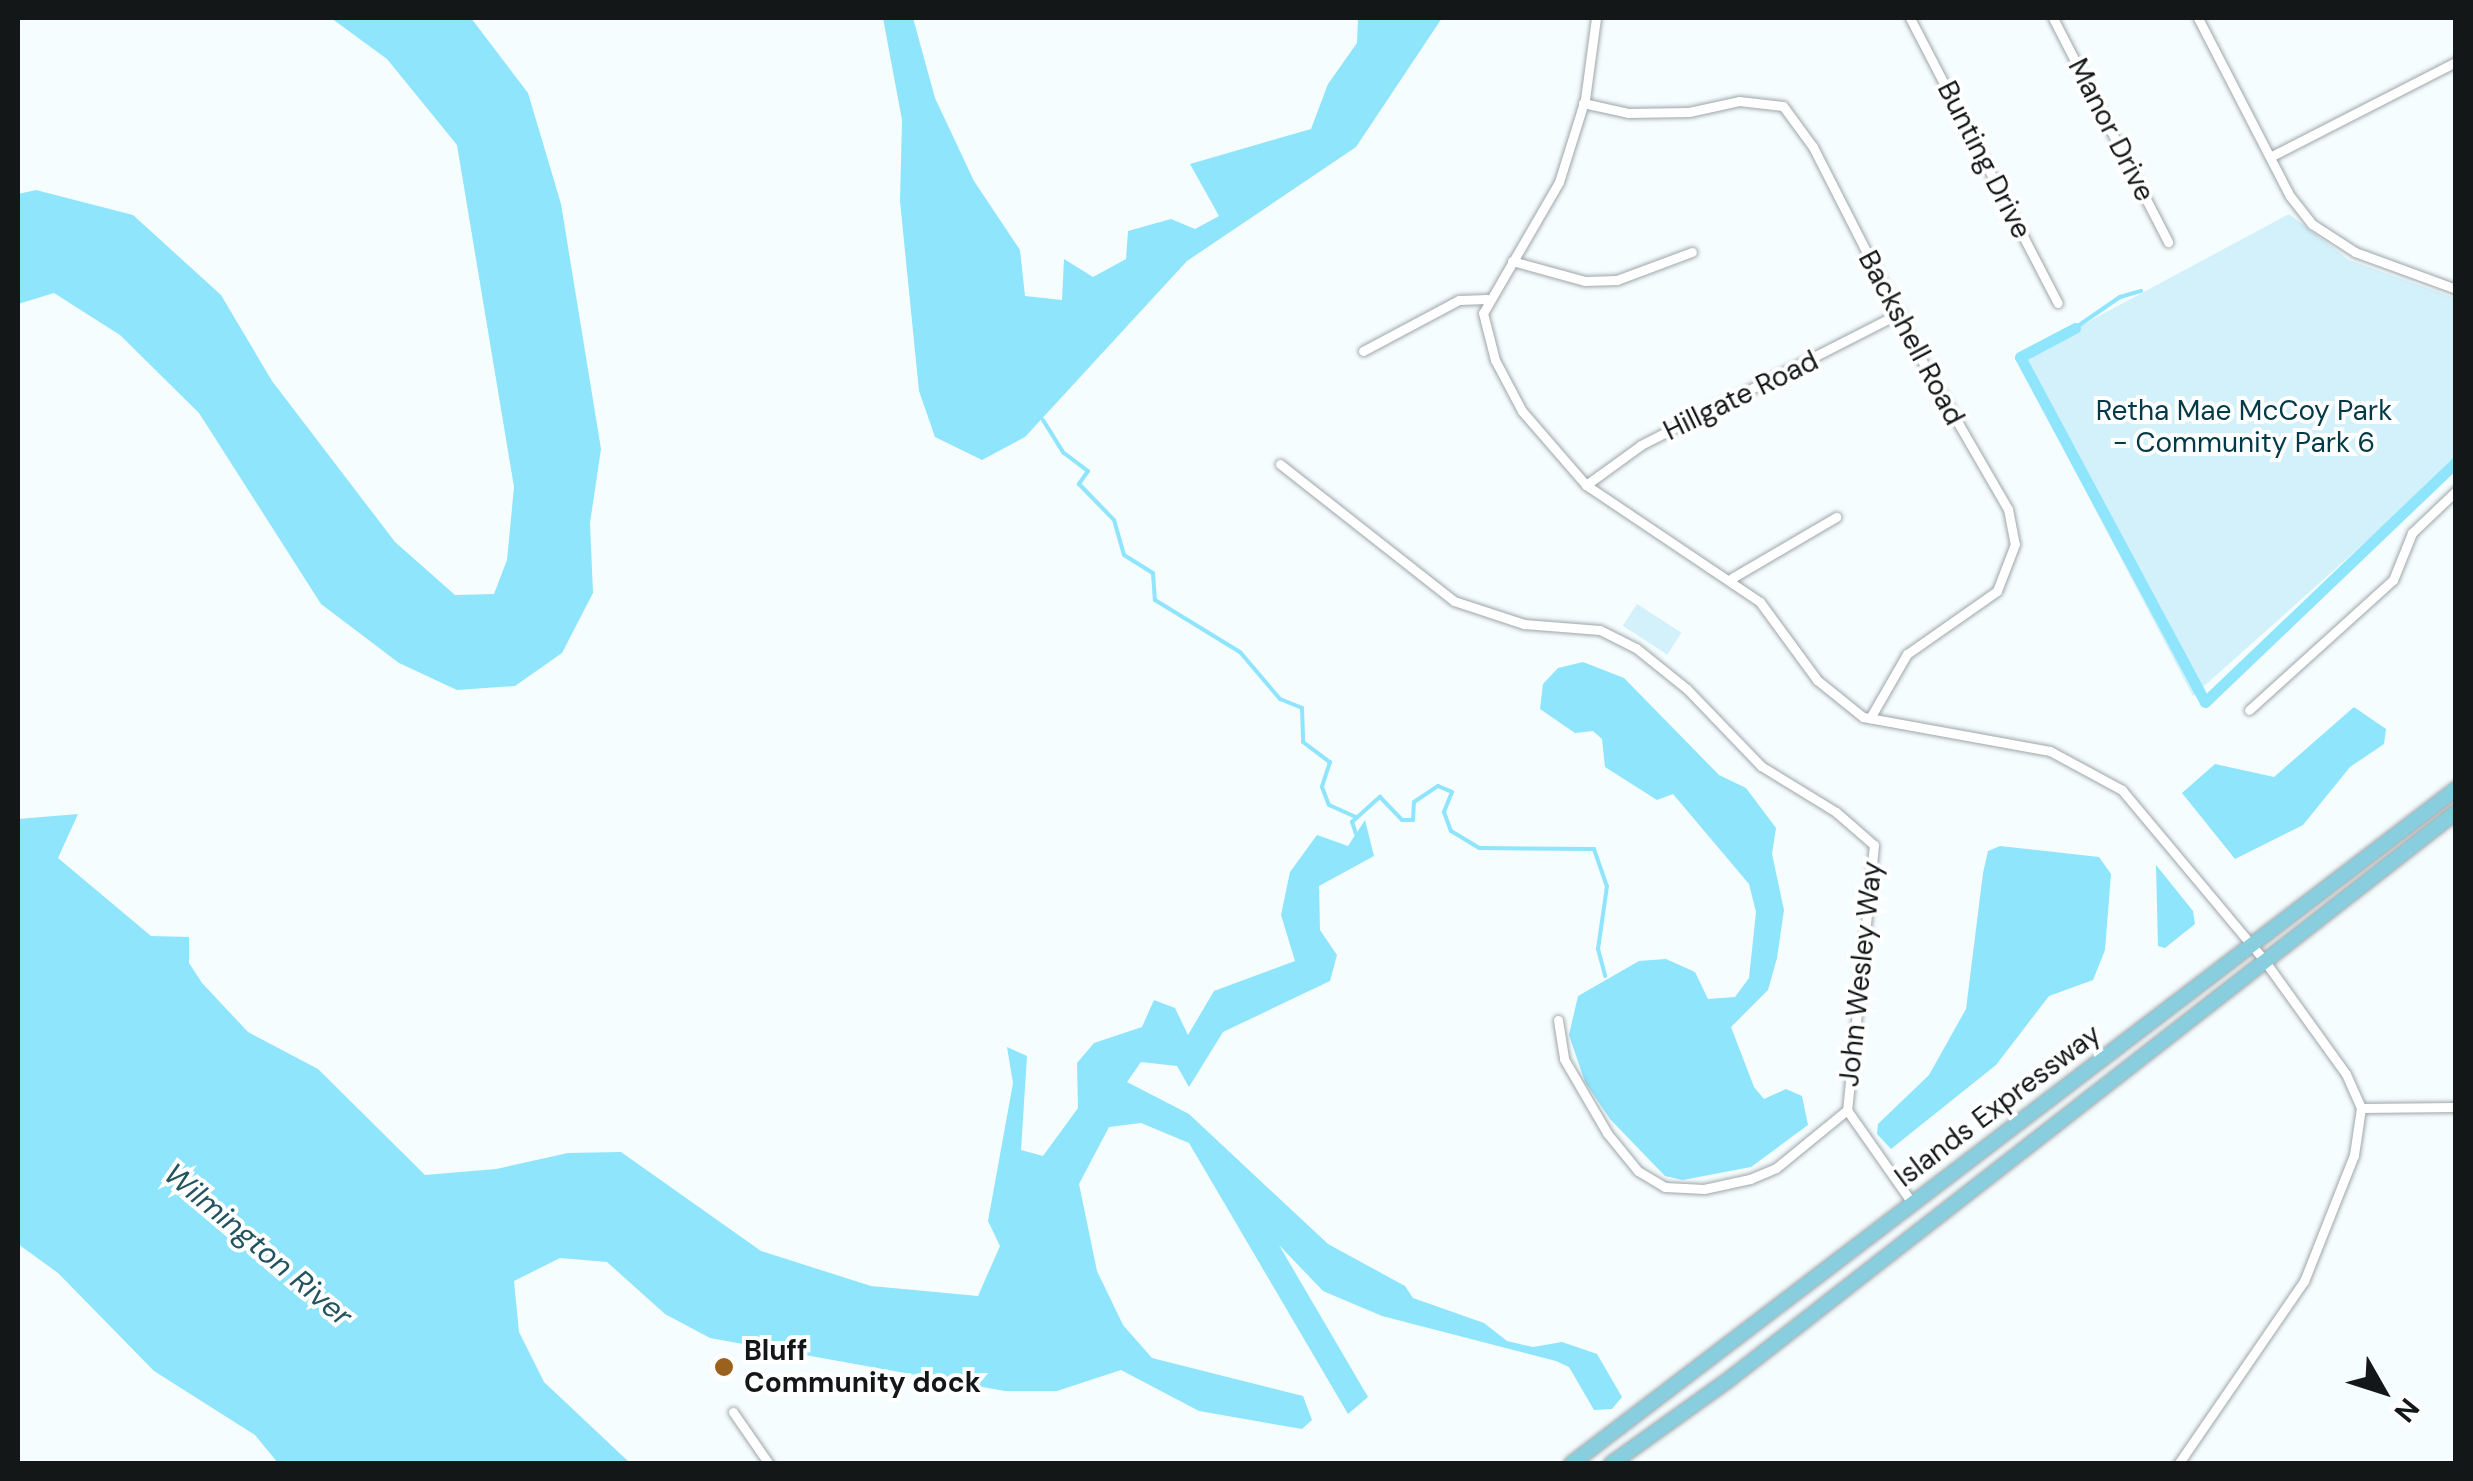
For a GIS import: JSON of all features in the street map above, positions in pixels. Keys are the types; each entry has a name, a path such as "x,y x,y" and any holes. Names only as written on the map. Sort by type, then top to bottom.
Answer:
{"main road":[{"name":"Islands Expressway","path":"1571,1464 2456,789"},
{"name":"Islands Expressway","path":"1611,1464 2456,812"}],"street":[{"path":"1596,18 1583,103 1559,182 1487,299 1490,341 1508,387 1586,485 1732,578 1766,609 1817,680 1870,718 2050,752 2122,790 2264,960 2346,1074 2360,1108 2346,1176 2304,1281 2268,1340 2178,1464"},
{"name":"Bunting Drive","path":"1910,18 2058,302"},
{"name":"Manor Drive","path":"2053,18 2168,242"},
{"path":"2198,18 2270,157 2312,224 2355,252 2456,289"},
{"path":"2270,157 2456,62"},
{"name":"Backshell Road","path":"1583,103 1628,113 1689,112 1738,101 1782,106 1813,147 2008,508 2014,544 1997,592 1907,654 1870,718"},
{"path":"1512,261 1585,281 1618,280 1692,252"},
{"path":"1362,352 1460,300 1487,299"},
{"name":"Hillgate Road","path":"1586,485 1641,445 1900,313"},
{"name":"John Wesley Way","path":"1280,464 1454,601 1524,624 1600,630 1636,648 1687,688 1762,766 1836,812 1874,846 1847,1110 1912,1203"},
{"path":"2249,710 2393,580 2412,533 2456,491"},
{"path":"1732,578 1836,517"},
{"path":"1558,1020 1564,1059 1596,1116 1638,1171 1665,1187 1704,1189 1750,1180 1776,1168 1847,1110"},
{"path":"2360,1108 2456,1107"},
{"path":"733,1412 768,1464"}],"green space":[{"name":"Retha Mae McCoy Park - Community Park 6","path":"2289,214 2349,260 2455,298 2455,462 2193,696 2017,360"},
{"path":"1637,604 1681,633 1667,655 1623,626"}],"water":[{"path":"331,18 471,18 528,93 561,204 601,449 590,523 593,593 562,653 515,686 457,690 399,663 321,604 199,413 120,335 54,293 18,304 18,194 36,190 133,215 221,295 272,381 395,542 455,595 494,594 507,560 514,487 457,145 387,59"},
{"path":"883,18 913,18 935,98 974,181 1020,250 1025,296 1062,300 1064,259 1093,277 1126,259 1128,231 1171,219 1195,229 1219,216 1190,164 1311,129 1328,84 1357,43 1358,18 1442,18 1356,147 1187,261 1025,437 982,460 935,437 919,391 900,201 902,120"},
{"path":"1583,662 1624,678 1719,775 1746,788 1776,828 1772,854 1784,910 1777,958 1768,990 1731,1027 1754,1087 1764,1099 1786,1089 1802,1096 1808,1125 1751,1167 1683,1180 1665,1176 1610,1119 1585,1082 1569,1035 1578,996 1639,961 1666,959 1695,972 1708,999 1735,997 1749,978 1756,912 1749,884 1673,794 1657,800 1605,767 1602,739 1593,731 1575,733 1540,709 1543,684 1558,668"},
{"path":"2354,707 2386,729 2384,744 2350,767 2303,825 2235,859 2182,793 2215,764 2274,777"},
{"name":"Wilmington River","path":"78,814 58,858 151,936 189,937 189,963 202,983 248,1032 318,1069 425,1175 496,1169 568,1153 621,1152 761,1251 871,1286 978,1296 1000,1246 988,1221 1013,1083 1007,1047 1027,1056 1021,1150 1043,1156 1078,1108 1077,1063 1094,1043 1142,1027 1154,1000 1175,1008 1188,1035 1214,991 1295,961 1281,915 1290,872 1317,835 1348,846 1365,820 1374,856 1319,886 1320,930 1337,955 1330,981 1223,1032 1189,1087 1177,1066 1141,1062 1127,1082 1189,1114 1328,1244 1405,1286 1413,1298 1484,1323 1507,1341 1533,1347 1562,1342 1597,1354 1622,1397 1612,1409 1594,1410 1569,1367 1556,1361 1382,1316 1323,1291 1279,1245 1368,1397 1348,1414 1189,1143 1141,1123 1109,1127 1079,1184 1097,1271 1123,1325 1152,1358 1303,1396 1312,1420 1302,1429 1199,1411 1121,1370 1057,1391 1005,1391 710,1338 665,1314 607,1262 560,1258 514,1281 519,1332 544,1382 630,1463 278,1463 255,1435 154,1371 58,1273 18,1244 18,819"},
{"path":"2000,846 2099,857 2111,874 2105,950 2093,980 2049,996 1996,1065 1891,1149 1877,1134 1878,1124 1929,1075 1966,1009 1983,873 1988,851"},
{"path":"2156,865 2193,911 2195,924 2165,948 2158,946"}],"waterway":[{"path":"2075,328 2120,297 2141,291"},
{"path":"2075,328 2020,357 2205,702 2456,462"},
{"path":"1043,420 1064,453 1088,471 1079,484 1114,520 1124,555 1153,573 1155,600 1240,652 1280,699 1302,708 1303,742 1330,762 1322,787 1329,805 1356,817"},
{"path":"1356,834 1352,822 1380,797 1402,820 1413,820 1414,802 1438,786 1452,792 1444,812 1451,831 1479,848 1594,849 1607,886 1598,949 1605,976"}],"place":[{"name":"Bluff Community dock","path":"724,1367"}]}
